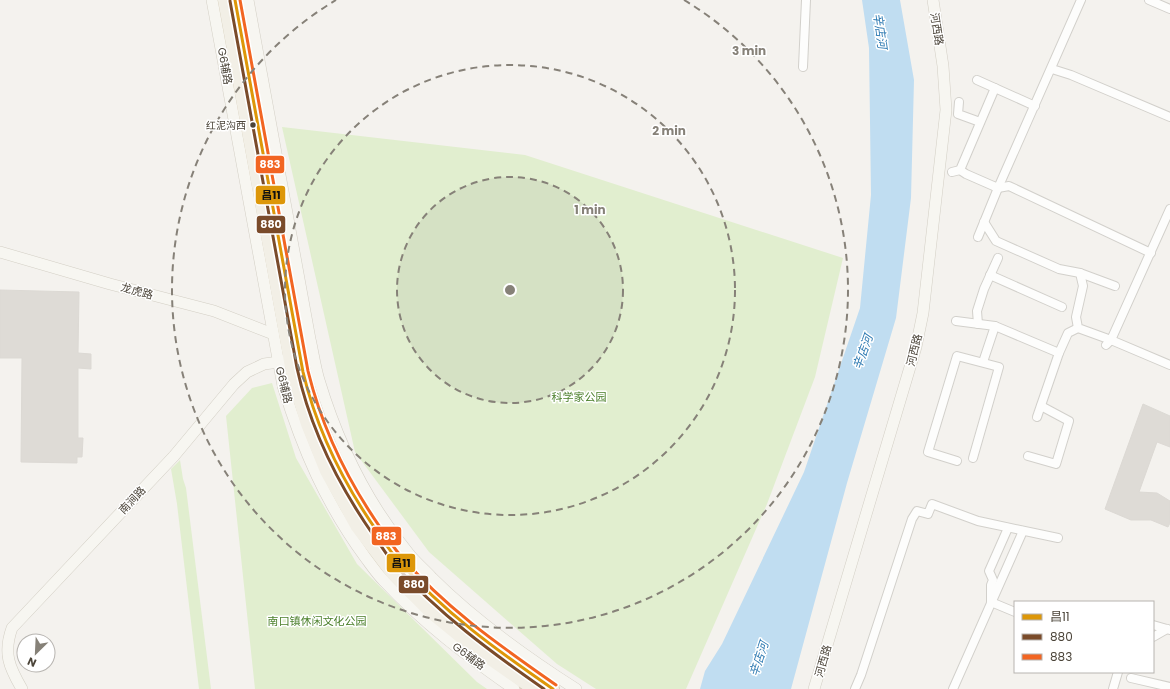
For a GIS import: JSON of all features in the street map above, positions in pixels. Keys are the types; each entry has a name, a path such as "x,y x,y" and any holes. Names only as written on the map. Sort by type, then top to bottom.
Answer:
{"main road":[{"name":"G6辅路","path":"224,0 294,383 307,424 326,471 357,527 391,572 429,611 473,647 533,689"},
{"name":"G6辅路","path":"235,0 290,361 306,382 319,422 338,466 367,519 400,563 437,600 481,637 553,689"}],"street":[{"name":"G6辅路","path":"212,0 273,334 290,361 283,386 296,428 316,476 347,533 382,580 422,619 466,656 514,689"},
{"path":"248,0 318,378 331,417 349,460 378,512 410,555 446,591 489,628 576,689"},
{"path":"803,67 806,0"},
{"name":"河西路","path":"814,689 912,361 923,313 946,110 943,66 933,0"},
{"path":"978,237 1081,0"},
{"path":"1149,0 1170,10"},
{"path":"1052,69 1071,74 1170,117"},
{"path":"977,80 1035,106"},
{"path":"995,88 956,171 998,188 1009,186 1150,253"},
{"path":"959,102 958,114 980,122"},
{"path":"1109,343 1170,209"},
{"path":"984,222 996,241 1059,269 1080,273 1115,286"},
{"name":"龙虎路","path":"0,252 110,284 214,311 273,334"},
{"path":"978,324 977,312 990,275 998,258"},
{"path":"1078,328 1076,317 1083,286 1080,273"},
{"path":"990,275 1062,307"},
{"path":"956,321 995,326 1059,353"},
{"path":"983,362 995,326"},
{"path":"1078,328 1109,343 1170,365"},
{"path":"1037,417 1059,353 1068,333 1078,328"},
{"path":"957,461 928,452 957,356 999,367 973,458"},
{"name":"南涧路","path":"22,689 10,668 8,659 7,649 12,628 174,456 234,384 247,372 264,364 314,357"},
{"path":"1028,456 1056,464 1069,422 1041,406"},
{"path":"855,689 864,668 912,520 917,512 928,514 932,504 978,521 1058,538"},
{"path":"991,602 991,585 993,580 989,571 1008,528"},
{"path":"953,689 1023,531"},
{"path":"991,602 1014,612"},
{"path":"1154,625 1168,630"},
{"path":"1154,637 1168,630"},
{"path":"1113,689 1118,673"},
{"path":"1131,678 1141,684 1170,687"}],"green space":[{"name":"科学家公园","path":"282,127 525,155 843,258 815,377 767,504 686,689 596,689 557,664 429,552 355,452"},
{"name":"南口镇休闲文化公园","path":"272,383 296,458 357,564 477,682 487,689 255,689 226,416 252,388"},
{"path":"180,460 186,488 211,689 199,689 177,504 171,469"}],"water":[{"name":"辛店河","path":"862,0 900,0 914,80 911,198 896,318 847,483 791,689 700,689 705,671 722,644 804,472 860,308 871,195 869,48"}],"building":[{"path":"0,290 79,292 78,353 91,354 91,369 78,368 78,438 83,438 82,457 77,457 77,463 21,462 22,358 0,358"},
{"path":"1143,404 1170,416 1170,447 1157,442 1139,492 1157,493 1170,501 1170,523 1168,527 1151,520 1131,520 1105,509"}],"transit line":[{"name":"昌11","path":"235,0 303,372 324,437 355,497 396,558 416,580 472,630 553,689"},
{"name":"883","path":"240,0 308,371 321,413 338,454 358,493 370,512 396,551 419,576 455,610 475,626 556,685"},
{"name":"880","path":"230,1 297,368 310,413 327,456 361,517 395,565 429,600 466,632 544,689"}],"place":[{"name":"红泥沟西","path":"253,125"}]}
